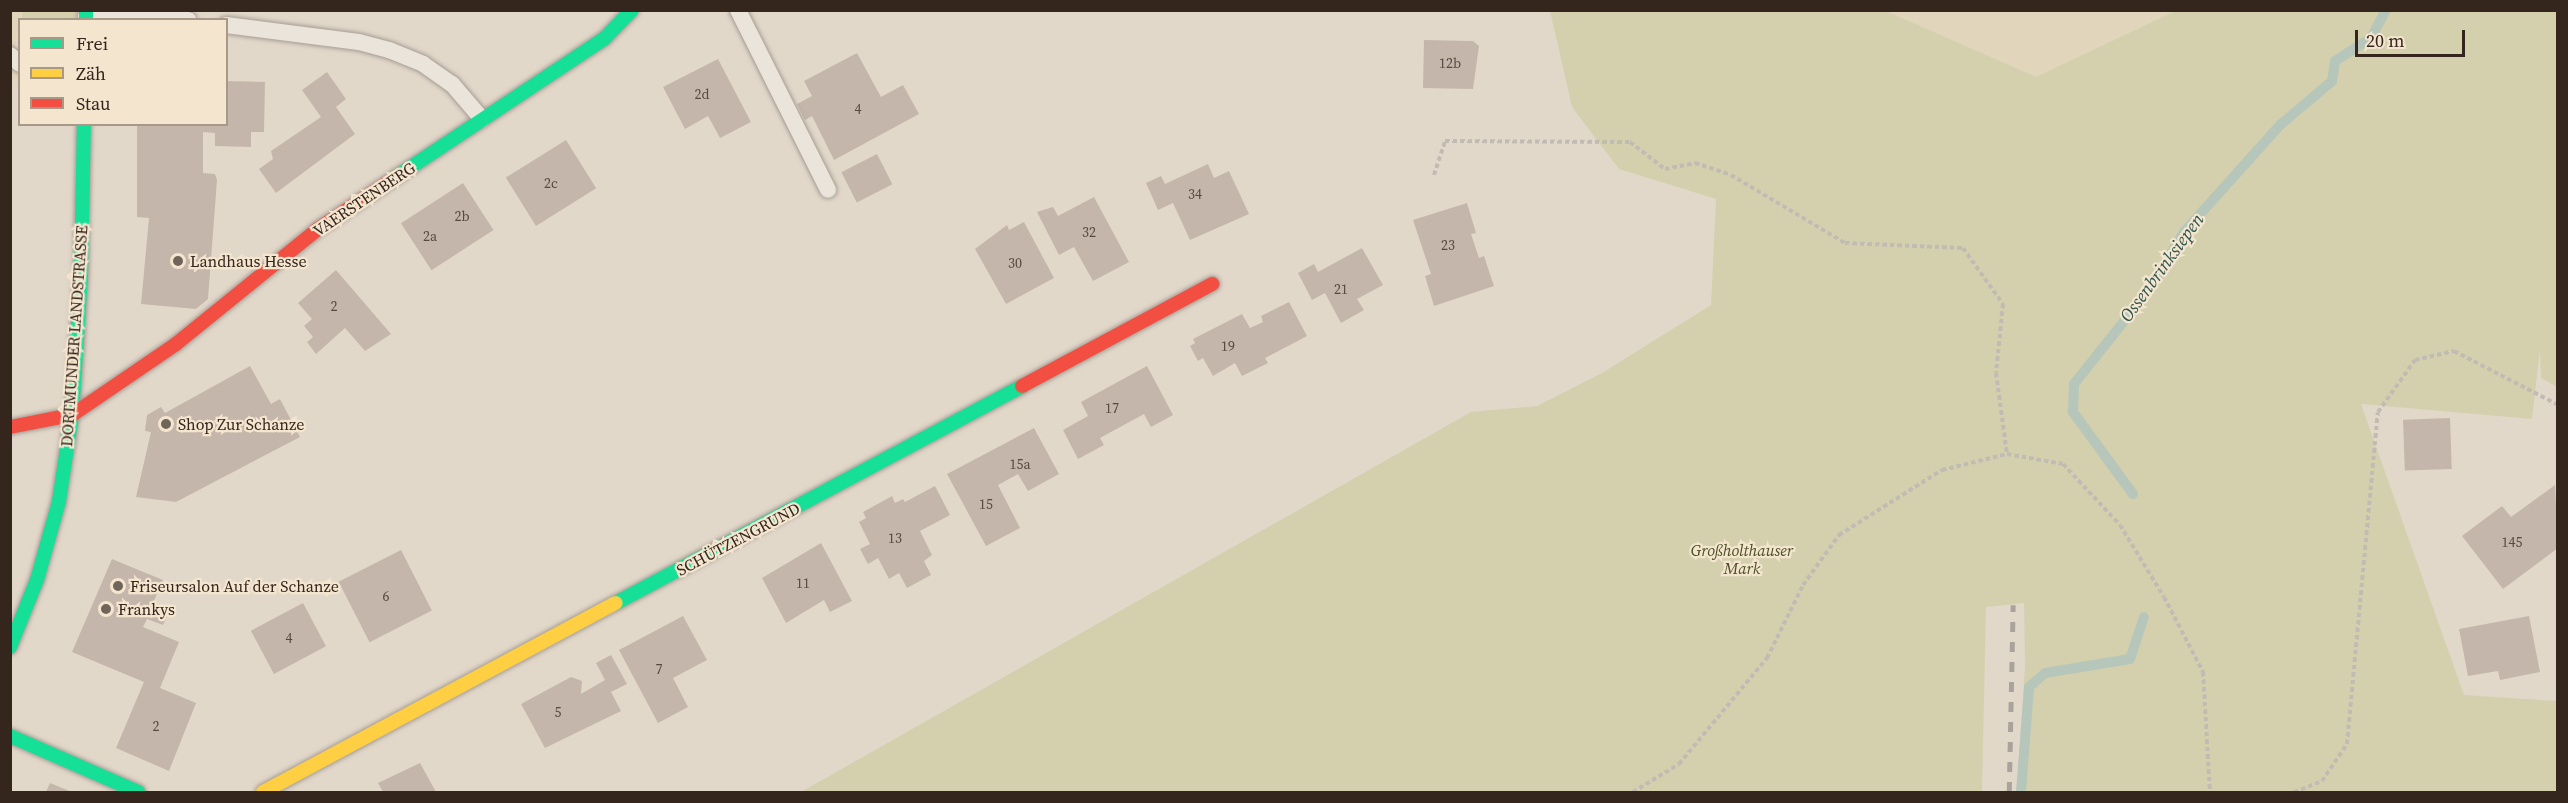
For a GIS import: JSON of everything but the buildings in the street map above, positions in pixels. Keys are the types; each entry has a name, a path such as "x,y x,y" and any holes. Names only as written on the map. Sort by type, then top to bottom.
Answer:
{"street":[{"name":"VAERSTENBERG","path":"72,416 176,344 318,229 604,39 632,10"},
{"name":"DORTMUNDER LANDSTRASSE","path":"10,647 37,580 59,501 72,416 81,276 84,126"},
{"name":"SCHÜTZENGRUND","path":"263,792 1212,284"},
{"path":"10,427 72,416"},
{"path":"10,736 138,792"}],"lane":[{"path":"738,10 828,190"},
{"path":"86,15 150,14 176,18"},
{"path":"228,24 359,42 389,50 423,64 452,84 482,119"}],"path":[{"path":"1434,175 1446,141 1629,142 1665,169 1695,163 1729,174 1845,243 1963,248 2003,304 1996,374 2007,454"},
{"path":"2294,792 2322,781 2347,744 2378,412 2415,360 2454,351 2558,405"},
{"path":"1633,792 1679,764 1767,658 1803,585 1839,535 1942,470 2007,454 2063,464 2120,525 2164,597 2203,672 2210,792"}],"shaded area":[{"path":"10,11 23,11 21,18 18,18 18,32 12,58 18,63 18,81 11,81"},
{"path":"1886,11 2175,11 2036,78"}],"green space":[{"path":"23,11 86,11 82,18 21,18"},
{"name":"Großholthauser Mark","path":"1550,11 1886,11 2036,77 2175,11 2557,11 2557,387 2541,378 2540,349 2532,419 2361,404 2464,695 2557,701 2557,792 2017,792 2025,666 2024,603 1986,607 1982,792 801,792 1471,412 1537,406 1602,373 1711,305 1716,199 1619,169 1572,107"}],"waterway":[{"name":"Ossenbrinksiepen","path":"2133,494 2073,412 2074,384 2148,291 2184,232 2280,125 2332,81 2335,61 2371,38 2386,10"},
{"name":"Ossenbrinksiepen","path":"2021,792 2029,687 2045,673 2130,659 2144,617"}],"railway":[{"path":"2009,792 2013,605"}],"traffic: fast":[{"path":"86,10 86,18"},
{"path":"396,177 604,39 632,10"},
{"path":"10,647 37,580 59,501 72,415 81,275 84,126"},
{"path":"616,603 1022,386"},
{"path":"10,736 138,792"}],"traffic: slow":[{"path":"263,792 616,603"}],"traffic: jam":[{"path":"10,427 72,415 176,344 318,229 396,177"},
{"path":"1022,386 1212,284"}],"place":[{"name":"Landhaus Hesse","path":"178,261"},
{"name":"Shop Zur Schanze","path":"166,424"},
{"name":"Friseursalon Auf der Schanze","path":"118,586"},
{"name":"Frankys","path":"106,609"}]}
